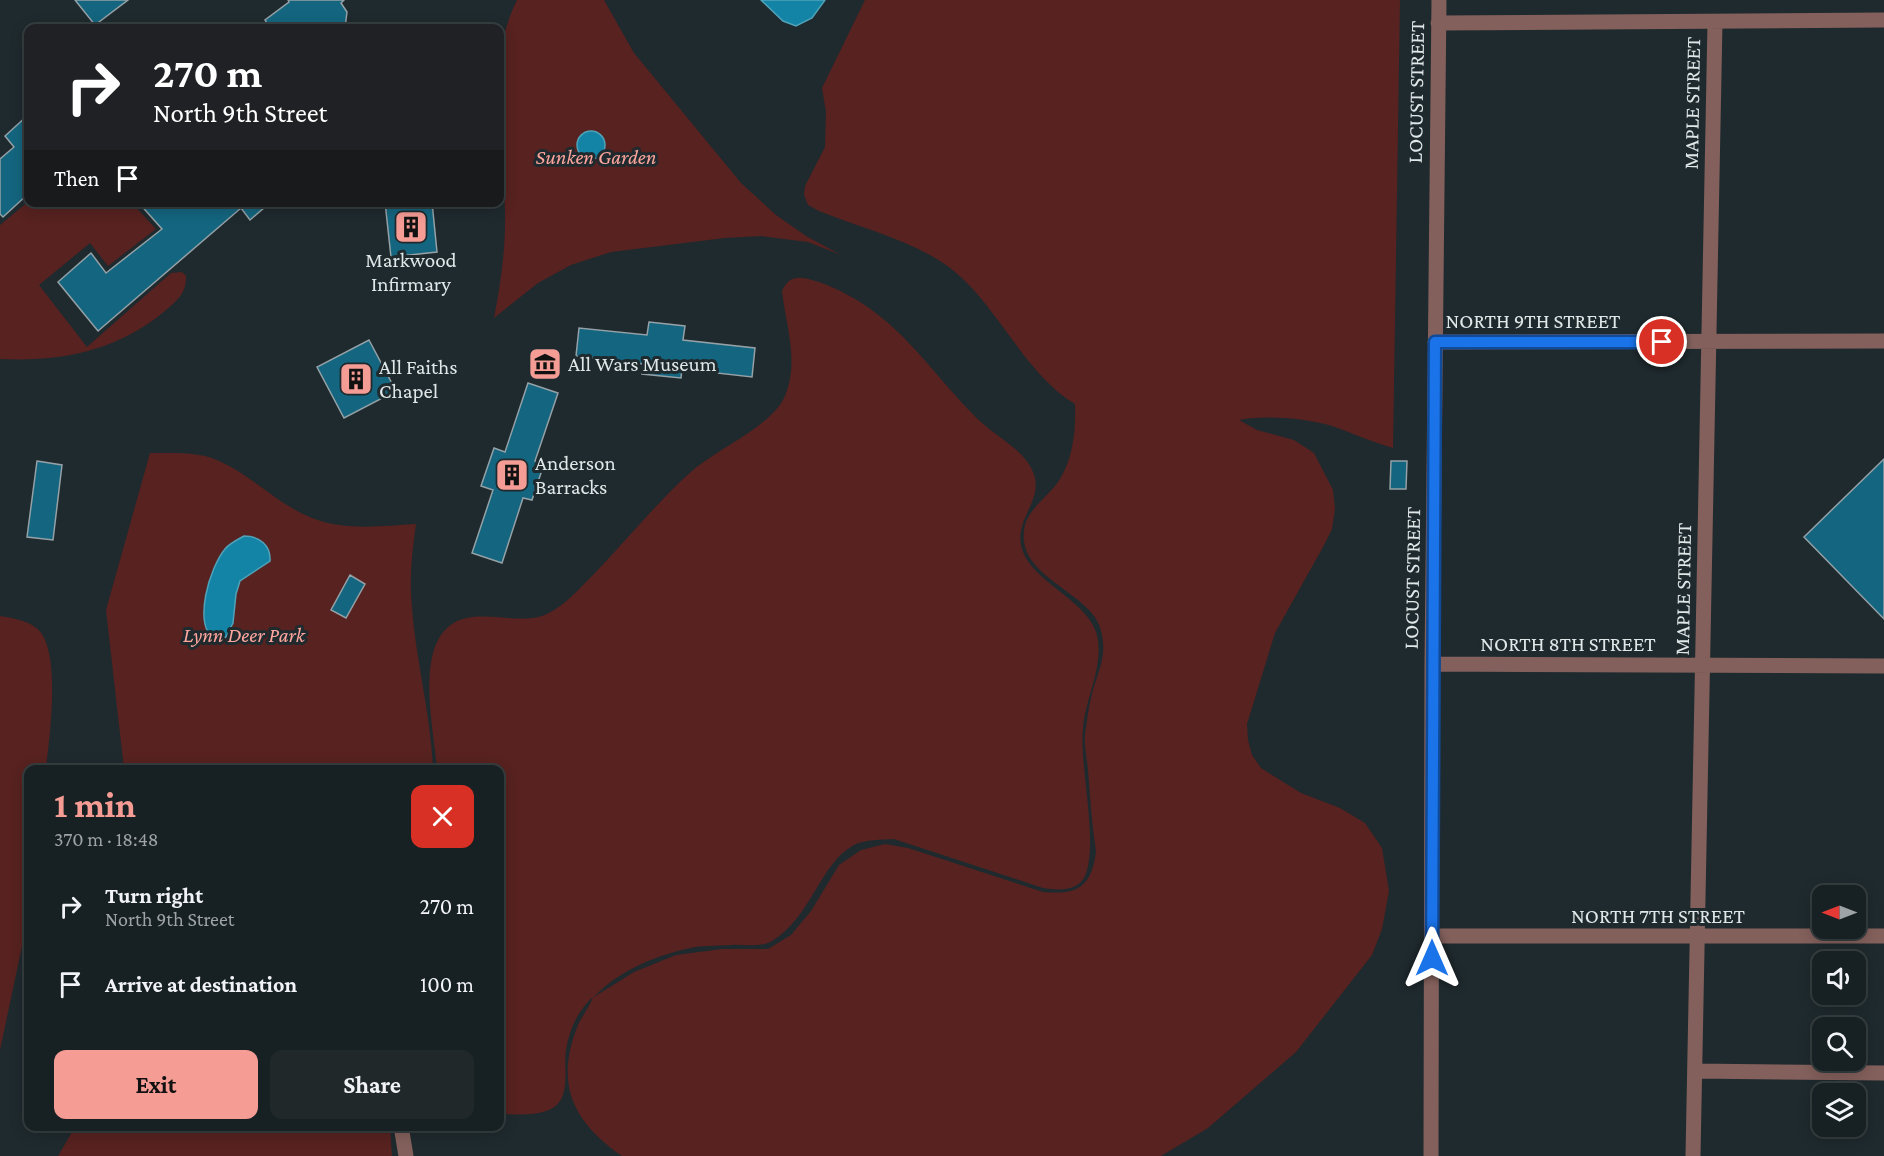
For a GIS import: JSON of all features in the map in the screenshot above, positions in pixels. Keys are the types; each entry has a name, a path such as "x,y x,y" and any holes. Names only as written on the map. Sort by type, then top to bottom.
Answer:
{"street":[{"name":"LOCUST STREET","path":"1431,1156 1432,664 1439,0"},
{"path":"1438,23 1884,20"},
{"name":"MAPLE STREET","path":"1693,1156 1715,22"},
{"name":"NORTH 9TH STREET","path":"1435,342 1884,341"},
{"name":"NORTH 8TH STREET","path":"1432,664 1884,666"},
{"name":"NORTH 7TH STREET","path":"1432,936 1884,936"},
{"path":"1695,1071 1884,1073"},
{"path":"402,1131 406,1156"}],"green space":[{"name":"Sunken Garden","path":"517,0 604,0 634,53 741,183 776,215 806,236 841,255 808,242 761,236 725,238 611,252 571,265 538,283 494,318 505,237 504,38"},
{"path":"865,0 1400,0 1393,448 1332,426 1310,421 1286,418 1239,420 1257,430 1294,440 1314,453 1333,490 1335,509 1332,529 1275,633 1247,724 1252,755 1261,768 1301,793 1340,808 1365,823 1382,848 1389,891 1382,929 1372,955 1296,1052 1208,1128 1161,1156 622,1156 605,1143 580,1115 568,1083 571,1046 578,1025 593,997 579,1014 569,1035 565,1085 560,1101 554,1107 541,1113 504,1114 504,765 437,765 431,716 430,676 437,642 446,629 457,621 481,617 535,618 559,607 592,576 692,471 768,418 784,398 789,385 791,358 782,291 785,285 793,279 802,278 819,282 846,294 870,309 909,343 981,422 1024,457 1029,464 1036,482 1035,492 1022,528 1020,538 1022,549 1036,571 1090,620 1096,632 1098,644 1097,668 1083,729 1090,827 1088,864 1084,878 1076,886 1065,889 1048,889 894,839 863,842 854,845 842,854 823,877 797,919 772,941 757,945 697,947 673,952 624,973 594,997 634,972 676,955 722,949 768,949 791,935 811,911 839,865 861,850 885,844 908,848 1043,892 1055,893 1080,887 1086,881 1094,864 1096,852 1085,739 1093,688 1103,656 1100,627 1083,604 1043,572 1032,560 1025,547 1024,531 1029,516 1060,479 1068,462 1074,434 1075,404 1044,379 980,297 951,269 934,257 897,239 808,205 804,195 805,186 825,147 826,112 822,88"},
{"path":"24,205 122,207 124,209 136,207 156,229 108,266 90,243 39,285 87,347 171,273 182,272 186,276 185,287 174,303 148,324 108,344 67,356 0,359 0,225"},
{"name":"Lynn Deer Park","path":"150,453 191,454 219,461 298,511 325,522 363,527 416,524 411,566 411,597 433,765 124,765 106,610"},
{"path":"0,616 27,623 35,627 44,637 52,672 52,694 46,765 24,765 24,937 0,1050"},
{"path":"73,1131 390,1131 392,1156 58,1156"}],"water":[{"path":"761,0 825,0 812,18 796,26 783,21"},
{"path":"591,131 601,135 605,145 601,155 591,159 581,155 577,145 581,135"},
{"path":"244,536 263,542 270,555 270,561 240,581 236,594 233,623 226,637 215,640 208,632 205,622 204,609 209,581 225,549"}],"building":[{"path":"75,0 128,0 96,24"},
{"path":"288,0 344,0 341,3 347,12 346,24 268,24 265,20 289,2"},
{"path":"24,119 24,198 3,217 0,214 0,159 14,147 5,136"},
{"path":"142,207 265,207 250,220 241,208 98,331 58,282 91,253 106,273 162,229"},
{"name":"Markwood Infirmary","path":"386,207 432,207 437,252 391,257"},
{"path":"649,322 685,326 683,340 755,348 752,377 682,369 681,378 642,374 643,364 576,356 579,328 647,335"},
{"name":"All Faiths Chapel","path":"369,340 396,391 344,418 317,367"},
{"name":"Anderson Barracks","path":"528,383 558,393 535,461 544,464 532,500 523,498 502,563 472,553 493,490 481,486 494,448 505,452"},
{"path":"1884,459 1884,619 1804,537"},
{"path":"37,461 62,465 53,540 27,537"},
{"path":"1391,461 1407,461 1406,489 1390,489"},
{"path":"350,575 365,584 346,618 331,610"}],"place":[{"name":"Markwood Infirmary","path":"411,227"},
{"name":"All Wars Museum","path":"545,364"},
{"name":"All Faiths Chapel","path":"356,379"},
{"name":"Anderson Barracks","path":"512,475"}],"route":[{"path":"1432,958 1435,342 1662,342"}]}
